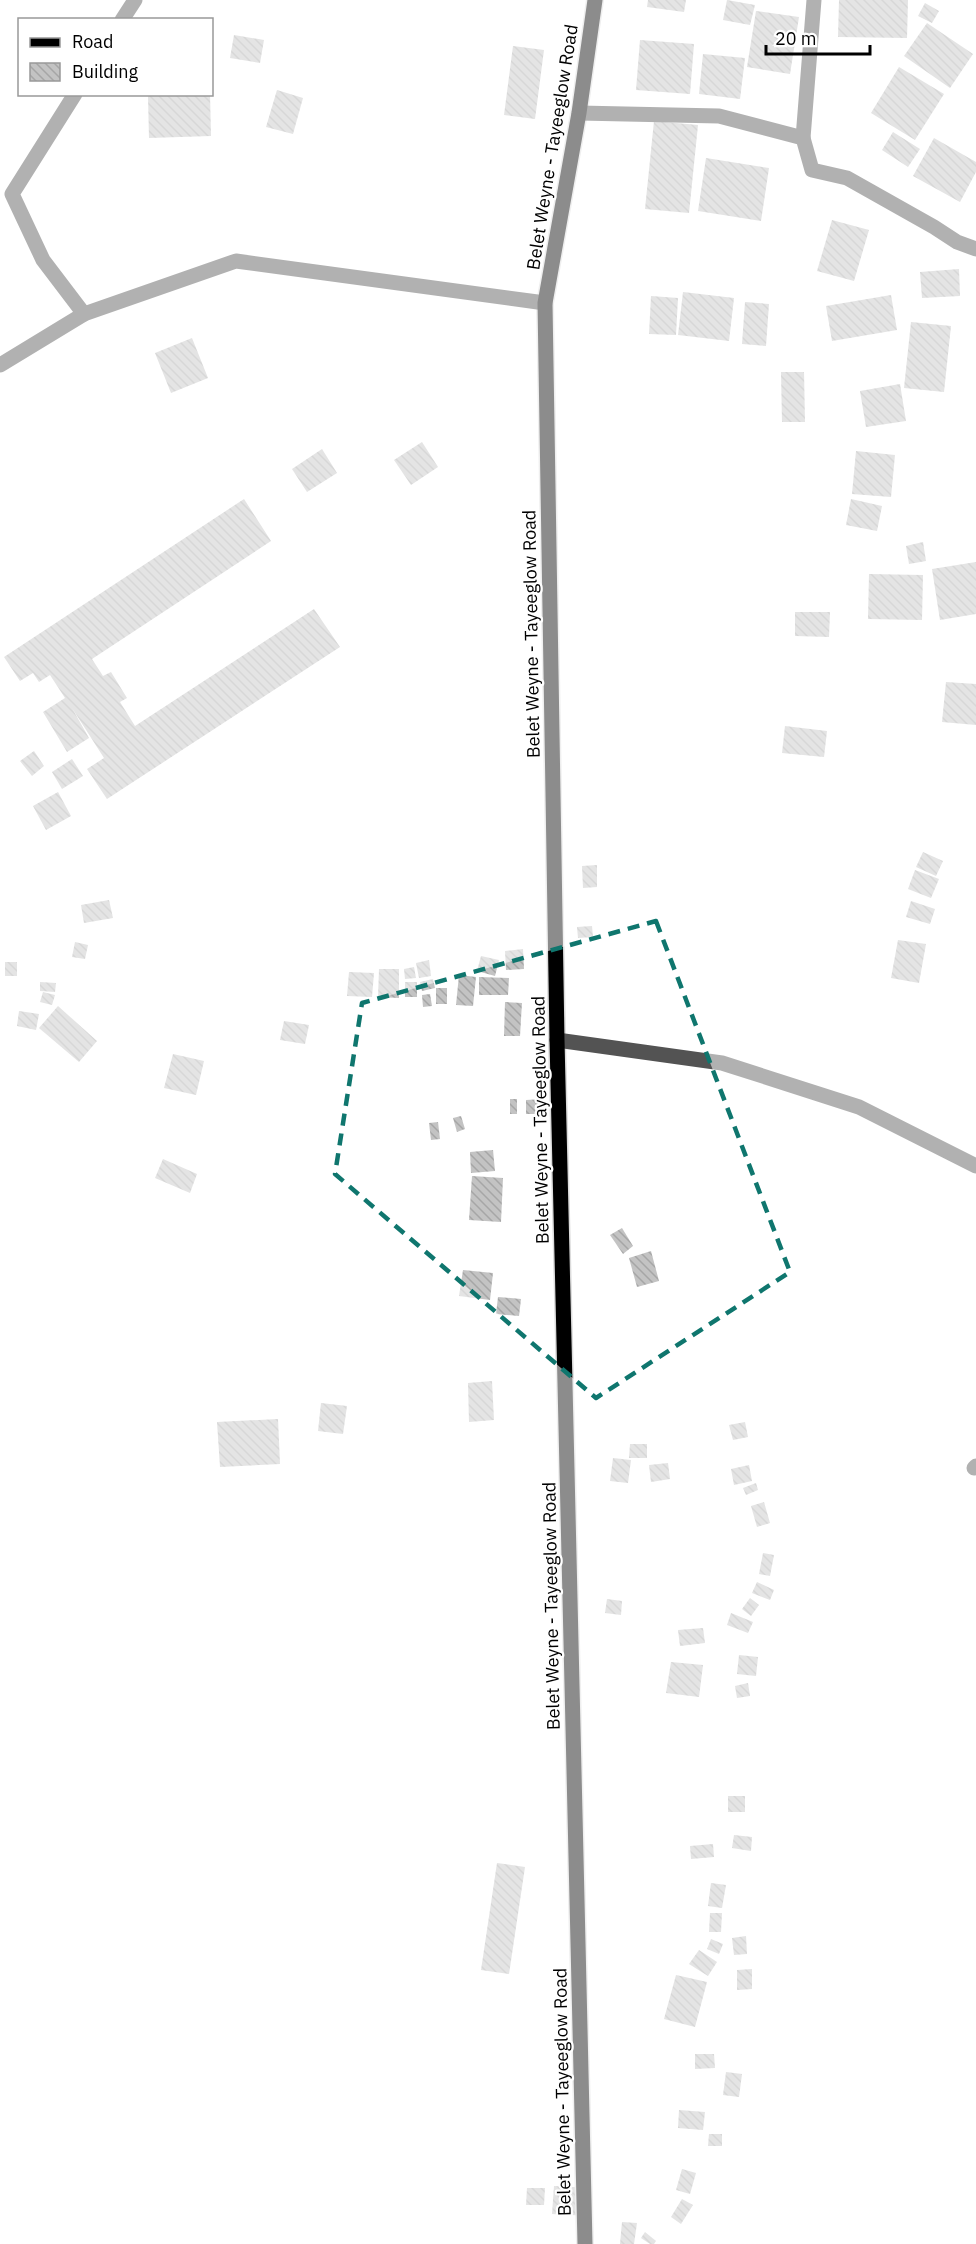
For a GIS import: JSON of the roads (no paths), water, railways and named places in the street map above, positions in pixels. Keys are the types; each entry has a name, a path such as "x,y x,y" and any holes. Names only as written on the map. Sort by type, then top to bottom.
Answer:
{"main road":[{"name":"Belet Weyne - Tayeeglow Road","path":"585,2244 557,1040 545,303 579,113 595,0"}],"street":[{"path":"123,18 135,0"},
{"path":"814,0 803,138 812,170 847,178 957,242 976,249"},
{"path":"74,96 12,194 43,260 84,314"},
{"path":"579,113 719,116 803,138"},
{"path":"0,365 84,314 236,261 545,303"},
{"path":"557,1040 723,1063 859,1107 976,1166"}]}
